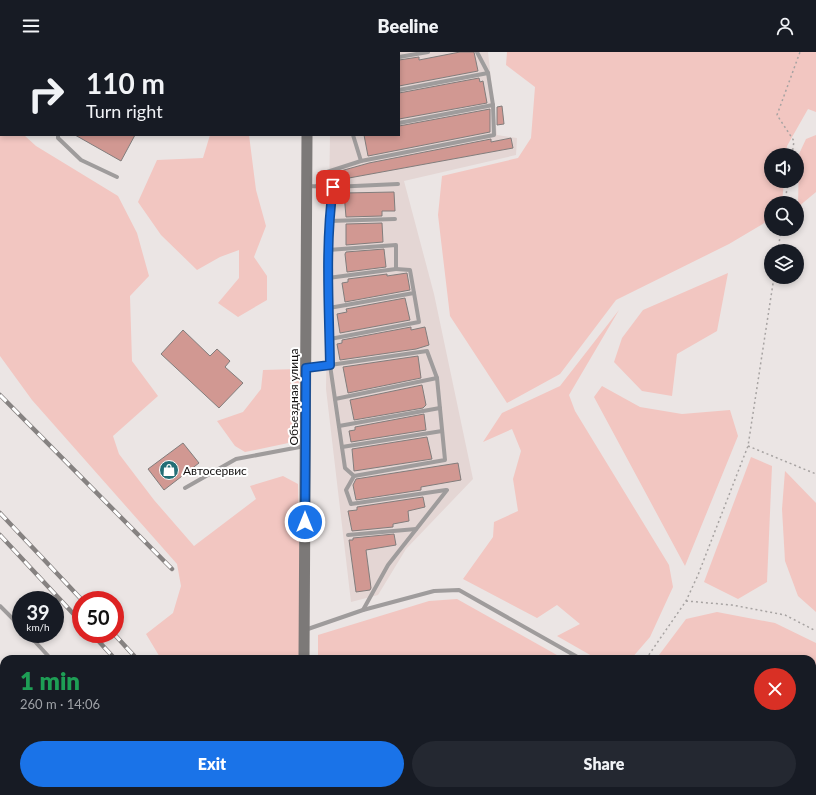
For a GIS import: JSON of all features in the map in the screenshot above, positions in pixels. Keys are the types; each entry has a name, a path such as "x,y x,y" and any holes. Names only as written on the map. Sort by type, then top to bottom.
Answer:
{"main road":[{"name":"Объездная улица","path":"304,655 306,368 312,186 307,136"}],"lane":[{"path":"400,57 428,52"},
{"path":"312,186 324,173 361,161 494,135 493,105 488,73 477,52"},
{"path":"400,90 488,73"},
{"path":"400,123 493,105"},
{"path":"58,136 58,138 81,160 117,177"},
{"path":"352,136 361,161"},
{"path":"312,186 333,187 398,184"},
{"path":"333,187 329,221 328,250 330,365 345,468 354,476"},
{"path":"329,221 395,219"},
{"path":"328,250 396,245 396,269"},
{"path":"328,278 396,269 410,270 419,322 330,339"},
{"path":"329,308 414,293"},
{"path":"306,368 427,351 437,378 445,460 354,476"},
{"path":"335,399 437,378"},
{"path":"339,426 440,408"},
{"path":"342,447 442,431"},
{"path":"185,488 236,459 306,446"},
{"path":"354,476 346,490 351,504 447,490 388,565 363,610"},
{"path":"348,535 416,529"},
{"path":"304,631 363,610 434,591 459,590 573,655"},
{"path":"0,606 12,618"},
{"path":"36,643 47,655"}],"path":[{"path":"793,148 794,141 777,115 800,52"},
{"path":"649,655 686,601 698,575 748,446 773,284"},
{"path":"748,446 816,474"},
{"path":"686,601 732,605 786,615 816,631"}],"shaded area":[{"path":"400,52 488,52 497,135 517,138 516,155 404,181 434,294 473,479 406,549 378,595 351,602 326,389 330,136 400,136"},
{"path":"507,52 816,52 816,112 808,109 787,148 764,148 764,188 783,188 783,196 764,196 764,223 729,244 616,300 560,374 507,403 450,316 438,215 442,176 518,158 531,138 535,87 506,65"},
{"path":"816,135 816,192 804,202 804,196 798,196 798,188 804,188 804,148 802,148 806,139"},
{"path":"0,136 25,136 36,146 118,196 137,233 149,276 130,296 132,361 158,396 113,436 119,454 154,500 194,546 256,499 250,486 283,476 298,484 300,560 299,655 159,655 146,634 173,613 181,586 177,564 32,400 0,356"},
{"path":"210,136 249,136 256,190 266,226 254,257 267,276 267,300 238,317 218,303 239,278 239,250 220,257 197,270 161,235 138,202 157,160 203,158"},
{"path":"728,273 717,331 677,354 672,396 642,391 614,362 622,338 643,310"},
{"path":"619,310 569,395 575,411 669,565 673,587 650,637 634,655 590,655 557,636 580,624 557,605 537,618 463,579 493,537 494,522 518,511 513,479 521,451 512,429 483,442 502,413 560,386"},
{"path":"298,369 300,416 299,425 293,442 245,452 235,446 217,421 243,412 261,389 263,370"},
{"path":"602,386 640,407 682,414 730,410 738,436 685,566 594,397"},
{"path":"751,457 772,466 767,582 738,599 704,582"},
{"path":"785,471 816,503 816,612 798,596 785,561 782,509"},
{"path":"457,599 557,655 318,655 318,635 429,601"},
{"path":"717,612 775,623 816,643 816,655 659,655 686,619"}],"building":[{"path":"460,52 474,52 478,71 400,86 400,60 419,57 419,60"},
{"path":"479,78 480,82 483,81 487,103 400,119 400,93"},
{"path":"502,106 504,124 497,125 497,107"},
{"path":"490,109 490,132 368,156 364,136 400,136 400,126"},
{"path":"77,136 134,136 121,161"},
{"path":"511,138 513,148 338,180 337,172 369,163 491,139 491,142"},
{"path":"394,192 395,211 382,211 382,216 346,217 344,193"},
{"path":"382,223 383,242 346,245 346,224"},
{"path":"384,249 386,267 347,272 346,252"},
{"path":"407,273 410,290 345,302 342,283 348,282 348,279"},
{"path":"405,298 410,320 340,333 337,314 347,312 346,309"},
{"path":"411,327 411,330 425,327 429,345 416,349 340,360 337,344 342,343 342,340"},
{"path":"183,330 210,356 217,349 230,361 225,367 243,383 219,408 161,354"},
{"path":"418,356 421,378 348,393 343,367"},
{"path":"422,385 426,405 423,408 354,420 350,400"},
{"path":"424,414 426,430 351,442 349,431 355,430 355,427"},
{"path":"427,437 432,459 354,471 352,449"},
{"path":"183,443 199,463 164,490 148,469"},
{"path":"458,463 461,480 421,487 421,490 356,500 353,485 356,479"},
{"path":"423,497 425,507 408,511 409,521 393,524 393,527 352,531 348,511 357,510 357,507"},
{"path":"394,534 396,545 366,550 371,588 370,590 356,592 349,540 353,540 353,538"}],"railway":[{"path":"0,395 172,569"},
{"path":"0,513 74,591"},
{"path":"0,535 72,612"},
{"path":"100,643 111,655"},
{"path":"122,643 133,655"}],"place":[{"name":"Автосервис","path":"169,470"}],"route":[{"path":"305,522 306,368 330,365 328,278 329,221 333,187"}]}
